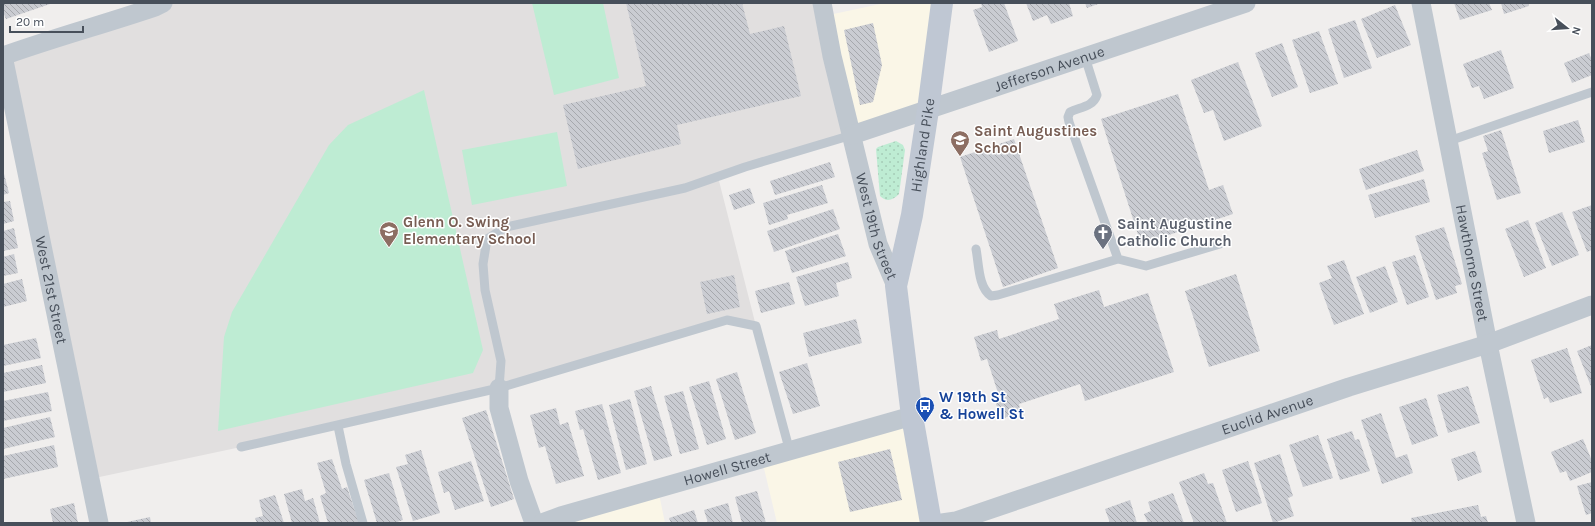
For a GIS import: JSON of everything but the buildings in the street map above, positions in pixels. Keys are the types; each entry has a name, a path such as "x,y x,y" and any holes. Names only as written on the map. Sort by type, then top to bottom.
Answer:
{"street":[{"path":"3,56 156,7 163,3"},
{"name":"West 19th Street","path":"822,3 832,56 878,244 896,286 912,416 931,523"},
{"name":"Highland Pike","path":"896,286 912,215 942,3"},
{"name":"Jefferson Avenue","path":"852,135 1246,3"},
{"name":"Hawthorne Street","path":"1421,3 1488,344 1526,523"},
{"name":"West 21st Street","path":"3,56 99,523"},
{"name":"Euclid Avenue","path":"942,523 956,521 1341,390 1488,344 1592,305"},
{"path":"499,388 499,408 519,481 534,523"},
{"name":"Howell Street","path":"542,523 912,416"}],"lane":[{"path":"1085,57 1097,95 1095,101 1070,112 1068,117 1118,259"},
{"path":"1449,141 1592,92"},
{"path":"499,388 501,361 485,290 484,264 487,239 506,227 685,188 745,167 852,135"},
{"path":"976,249 982,284 985,292 991,296 1118,259 1146,266 1220,244"},
{"path":"241,447 499,388 727,320 756,326 790,452"},
{"path":"338,426 346,464 363,523"}],"shaded area":[{"name":"Glenn O. Swing Elementary School","path":"163,3 822,3 852,135 718,177 756,326 727,320 499,388 241,447 90,479 3,56"},
{"path":"885,3 942,3 928,110 852,135 824,16"},
{"path":"912,416 931,523 777,523 762,460"},
{"path":"658,489 665,523 542,523"}],"green space":[{"path":"532,3 603,3 619,78 554,95"},
{"path":"424,90 483,350 473,373 218,431 224,337 232,312 329,145 348,125"},
{"path":"557,132 567,186 472,205 462,150"},
{"path":"896,141 903,145 905,150 899,194 888,200 880,196 876,149"}],"place":[{"name":"Saint Augustines School","path":"960,157"},
{"name":"Glenn O. Swing Elementary School","path":"389,248"},
{"name":"Saint Augustine Catholic Church","path":"1103,250"},
{"name":"W 19th St & Howell St","path":"925,423"}]}
